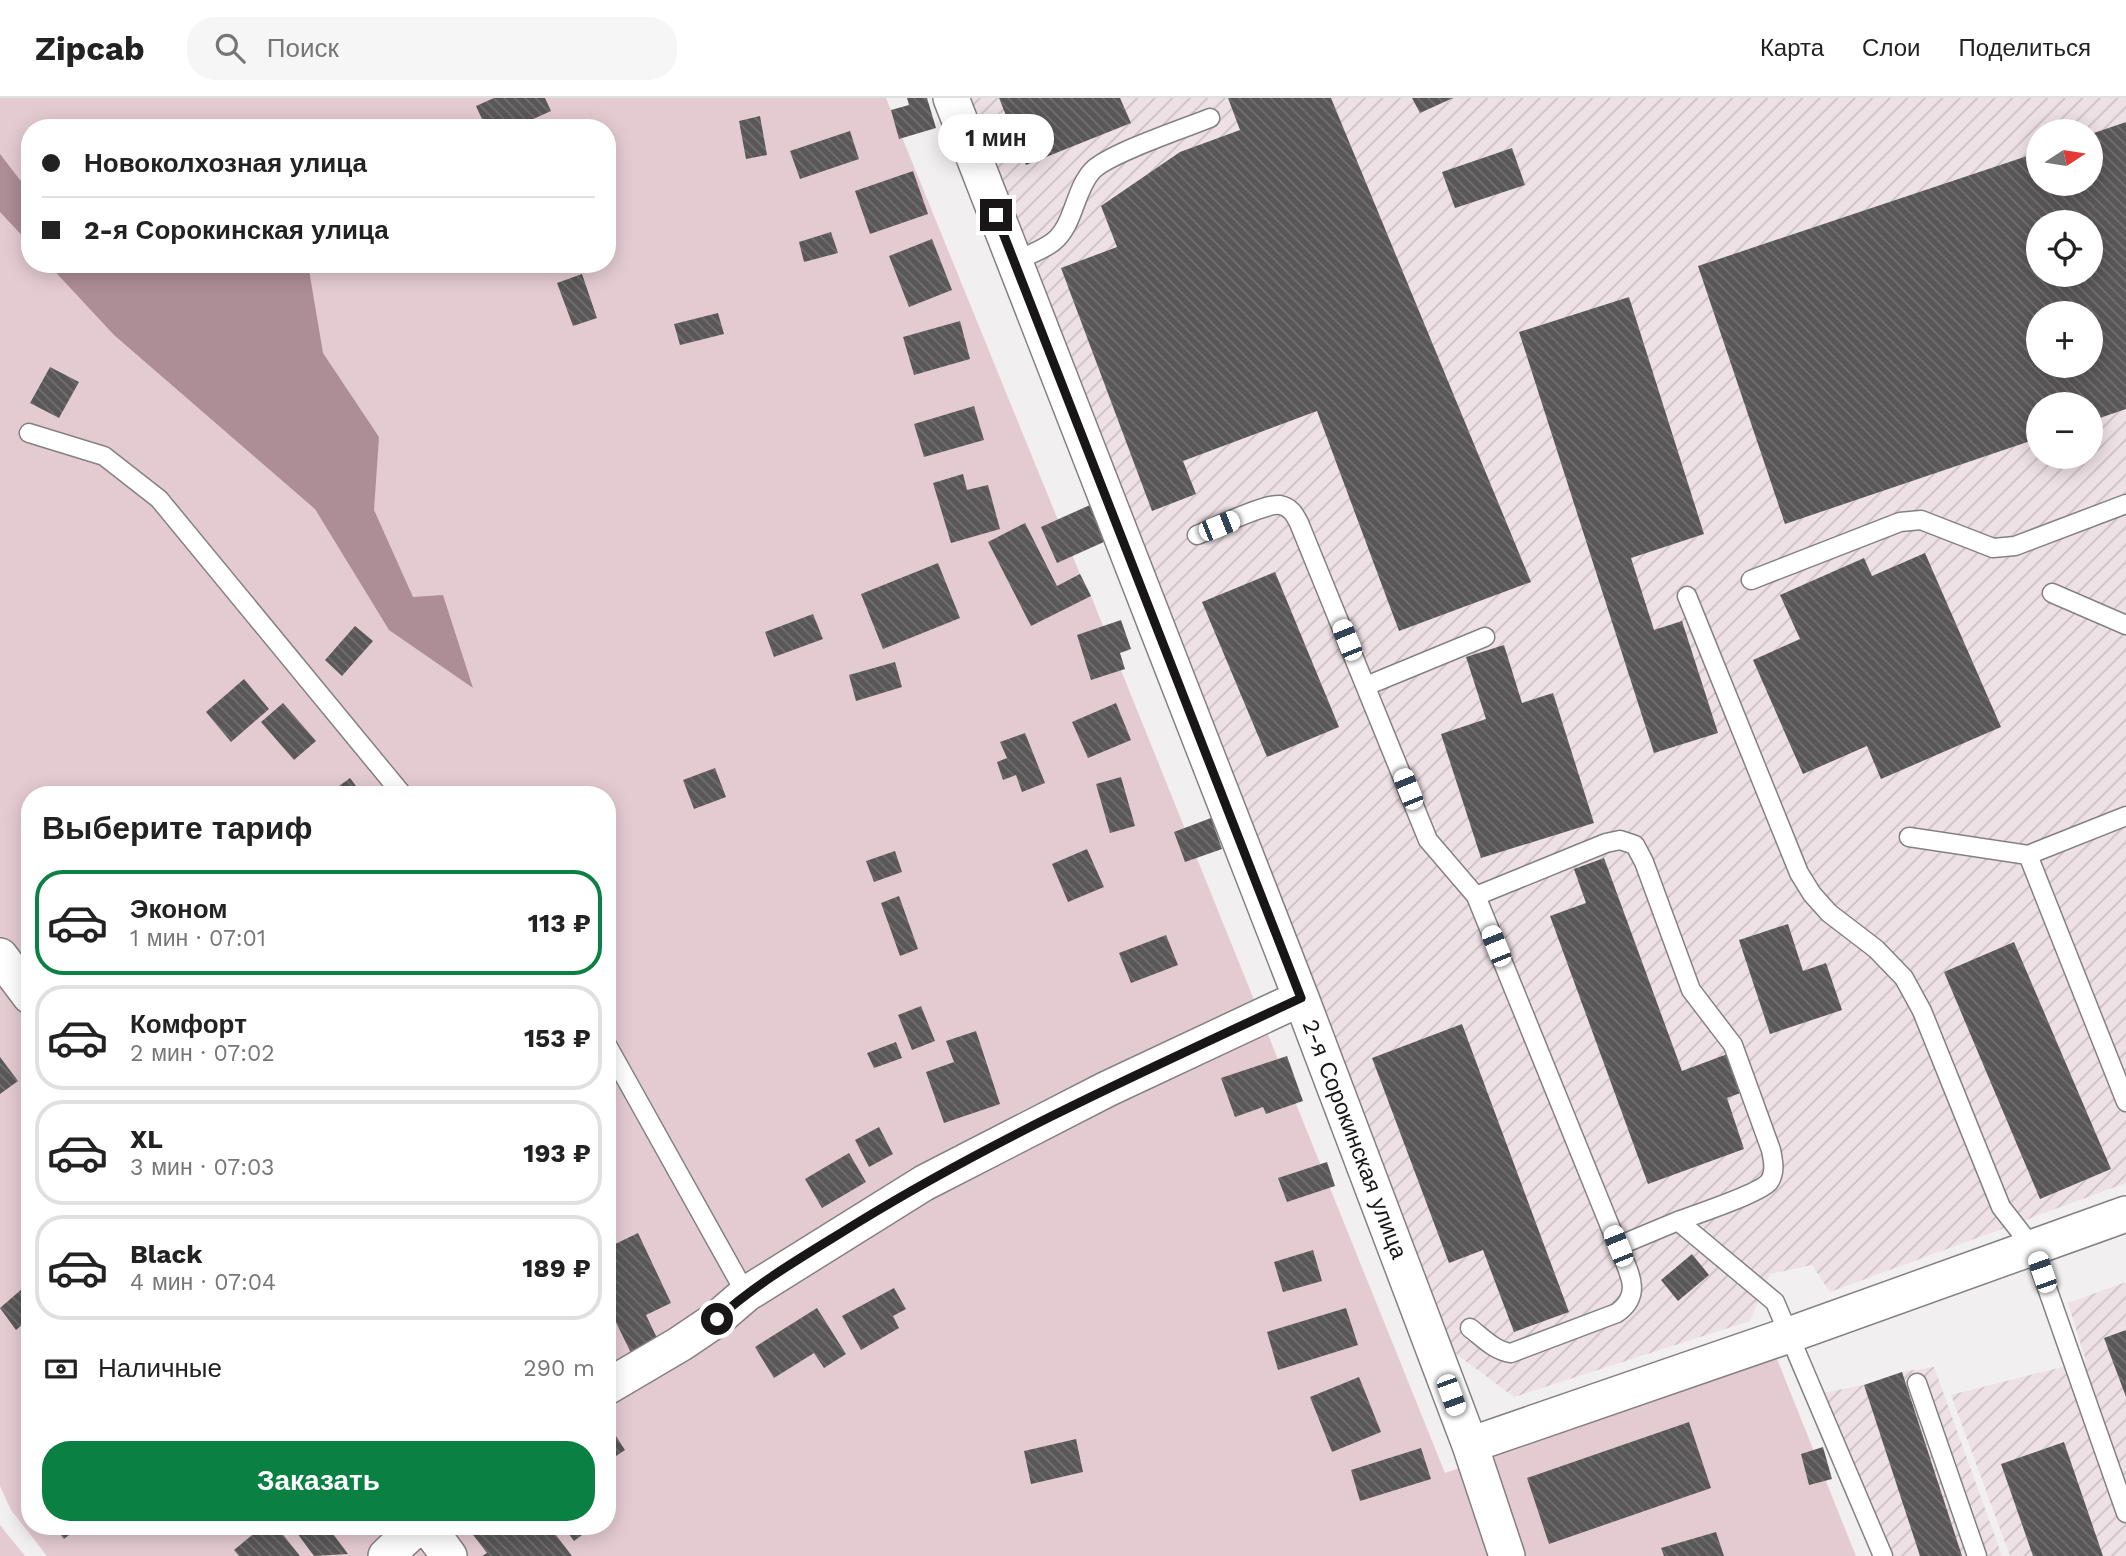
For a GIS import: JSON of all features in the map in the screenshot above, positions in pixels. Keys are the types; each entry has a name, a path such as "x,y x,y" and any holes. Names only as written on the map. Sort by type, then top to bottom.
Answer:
{"street":[{"name":"2-я Сорокинская улица","path":"951,98 1301,998 1470,1445 1507,1556"},
{"path":"0,956 21,984"},
{"path":"616,1381 708,1325 746,1294 936,1176 1107,1089 1301,998"},
{"path":"1470,1445 1790,1335 2126,1214"},
{"path":"386,1556 408,1535"},
{"path":"434,1535 449,1556"}],"lane":[{"path":"1014,261 1055,241 1065,227 1079,191 1093,170 1114,157 1210,118"},
{"path":"29,433 104,456 159,499 395,786"},
{"path":"1751,580 1900,522 1921,520 1993,548 2015,546 2126,504"},
{"path":"1197,535 1264,508 1279,505 1292,510 1428,840 1476,896 1630,1277 1633,1293 1628,1305 1617,1312 1511,1353 1493,1346 1470,1328"},
{"path":"2052,593 2126,625"},
{"path":"1687,596 1798,873 1829,913 1876,949 1904,978 1922,1011 2001,1207 2033,1248 2126,1513"},
{"path":"1366,686 1485,638"},
{"path":"1909,838 2028,855 2126,816"},
{"path":"1476,896 1606,843 1620,840 1635,845 1644,862 1691,990 1733,1045 1771,1150 1774,1167 1769,1182 1756,1190 1618,1246"},
{"path":"2028,855 2119,1064 2126,1102"},
{"path":"616,1061 746,1294"},
{"path":"1678,1222 1775,1302 1883,1556"},
{"path":"1917,1383 1977,1556"}],"shaded area":[{"path":"0,98 886,98 1091,596 1445,1473 1777,1359 1856,1556 47,1556 31,1535 616,1535 616,786 21,786 21,1523 11,1510 0,1486"},
{"path":"967,98 2126,98 2126,1183 1830,1292 1812,1265 1770,1274 1750,1321 1514,1397 1452,1351"},
{"path":"0,154 21,181 21,234 0,212"},
{"path":"56,273 310,273 323,353 379,437 374,510 413,597 443,595 473,688 389,630 315,509 114,335"},
{"path":"2126,1282 2126,1556 2010,1556 1951,1395 2086,1361 2068,1303"},
{"path":"1934,1367 2002,1556 1875,1556 1812,1395 1864,1385 1902,1372"},
{"path":"0,1525 25,1556 0,1556"}],"building":[{"path":"494,98 545,98 551,111 533,119 482,119 476,106"},
{"path":"907,98 927,98 936,128 899,139 891,110 909,105"},
{"path":"999,98 1120,98 1131,123 1026,165"},
{"path":"1228,98 1331,98 1531,582 1399,631 1317,411 1183,461 1196,494 1152,511 1061,268 1117,247 1101,206 1180,152 1240,130"},
{"path":"1412,98 1453,98 1420,113"},
{"path":"760,116 767,155 746,159 739,121"},
{"path":"2126,122 2126,409 2103,417 2103,392 2026,392 2026,442 1785,524 1698,266 2026,156 2026,196 2104,196 2104,130"},
{"path":"850,131 859,159 800,179 790,151"},
{"path":"1512,148 1525,185 1455,208 1442,172"},
{"path":"913,171 928,214 870,234 855,191"},
{"path":"831,232 838,253 804,262 799,242"},
{"path":"932,239 952,290 909,307 889,256"},
{"path":"582,274 597,318 573,326 557,283"},
{"path":"1629,297 1704,534 1631,558 1654,630 1682,621 1718,733 1654,753 1519,332"},
{"path":"718,313 724,334 680,345 674,324"},
{"path":"960,321 970,359 914,375 903,337"},
{"path":"50,367 79,382 59,418 30,403"},
{"path":"974,406 984,440 924,457 914,424"},
{"path":"963,474 967,490 988,485 1000,529 951,543 933,483"},
{"path":"1090,505 1106,541 1057,563 1041,527"},
{"path":"1025,523 1057,586 1080,574 1091,596 1031,626 988,542"},
{"path":"1925,553 2001,727 1881,779 1867,746 1803,774 1753,660 1800,639 1780,595 1864,558 1872,576"},
{"path":"938,563 960,618 883,649 861,594"},
{"path":"1275,572 1339,727 1267,757 1202,602"},
{"path":"813,614 823,639 774,657 765,632"},
{"path":"1121,620 1131,649 1120,653 1125,669 1091,680 1077,635"},
{"path":"355,626 373,641 342,676 325,660"},
{"path":"1504,645 1522,703 1553,693 1594,823 1481,858 1441,734 1486,719 1466,657"},
{"path":"895,662 902,687 856,701 849,675"},
{"path":"244,679 269,709 231,742 206,712"},
{"path":"283,703 316,741 294,760 261,722"},
{"path":"1116,703 1131,740 1088,758 1072,722"},
{"path":"1025,733 1045,783 1022,792 1016,775 1003,780 997,762 1007,758 1000,742"},
{"path":"715,768 726,797 694,809 683,780"},
{"path":"1121,777 1135,826 1110,833 1096,784"},
{"path":"350,778 356,786 339,786"},
{"path":"1211,818 1222,849 1185,862 1174,832"},
{"path":"1087,849 1104,887 1068,902 1052,864"},
{"path":"895,851 902,872 874,882 866,861"},
{"path":"1604,858 1682,1071 1730,1053 1743,1092 1727,1098 1744,1149 1648,1184 1550,916 1586,903 1574,869"},
{"path":"899,896 918,949 900,956 881,903"},
{"path":"1788,924 1803,971 1826,963 1842,1010 1770,1034 1739,940"},
{"path":"1166,935 1178,965 1131,983 1119,953"},
{"path":"2014,942 2111,1169 2040,1199 1944,972"},
{"path":"921,1006 935,1041 912,1050 898,1015"},
{"path":"1462,1024 1569,1312 1514,1332 1483,1250 1449,1263 1372,1058"},
{"path":"976,1031 1000,1104 944,1123 926,1072 954,1062 946,1041"},
{"path":"896,1042 902,1058 874,1068 867,1053"},
{"path":"1287,1056 1303,1101 1266,1114 1263,1107 1235,1117 1221,1078"},
{"path":"0,1057 18,1081 0,1094"},
{"path":"879,1127 893,1154 869,1167 855,1140"},
{"path":"849,1153 866,1182 822,1208 805,1179"},
{"path":"1327,1162 1335,1186 1287,1202 1278,1178"},
{"path":"638,1233 671,1303 646,1315 658,1340 631,1353 616,1322 616,1244"},
{"path":"1313,1250 1322,1281 1283,1292 1274,1262"},
{"path":"1692,1254 1709,1275 1678,1301 1661,1280"},
{"path":"894,1288 906,1309 893,1316 899,1328 861,1350 842,1316"},
{"path":"21,1290 21,1326 16,1330 0,1308"},
{"path":"817,1308 846,1354 824,1368 814,1353 774,1378 755,1347"},
{"path":"1346,1308 1358,1345 1278,1370 1267,1332"},
{"path":"2126,1330 2126,1397 2104,1338"},
{"path":"1902,1372 1962,1556 1920,1556 1864,1385"},
{"path":"1359,1377 1381,1432 1332,1452 1310,1397"},
{"path":"1689,1422 1711,1488 1549,1544 1527,1478"},
{"path":"616,1436 625,1450 616,1456"},
{"path":"1076,1439 1083,1472 1031,1484 1024,1451"},
{"path":"2064,1442 2103,1556 2033,1556 2001,1464"},
{"path":"1823,1447 1832,1479 1809,1485 1801,1454"},
{"path":"1421,1448 1431,1479 1360,1501 1351,1470"},
{"path":"1716,1532 1724,1556 1664,1556 1661,1548"},
{"path":"252,1535 283,1535 300,1556 239,1556 234,1550"},
{"path":"298,1535 334,1535 348,1554 314,1556"},
{"path":"473,1535 556,1535 572,1556 482,1556 487,1553"},
{"path":"570,1535 582,1535 574,1541"}],"route":[{"path":"717,1319 746,1294 924,1182 1107,1089 1301,998 996,215"}]}
